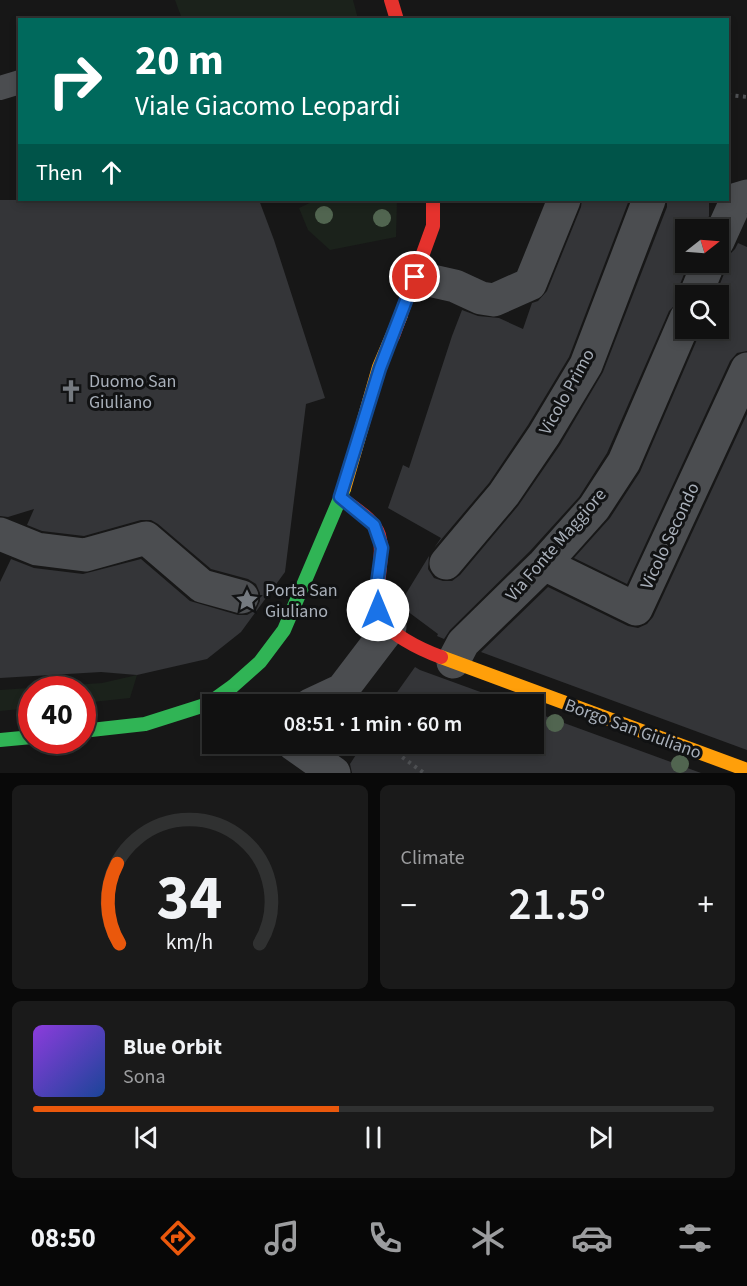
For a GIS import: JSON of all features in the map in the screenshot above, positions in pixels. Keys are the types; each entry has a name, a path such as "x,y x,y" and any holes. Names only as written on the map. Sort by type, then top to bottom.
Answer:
{"street":[{"path":"391,0 396,18"},
{"path":"728,219 738,199 747,196"},
{"path":"224,694 260,662 284,630 340,497 380,368 433,226 433,201"},
{"path":"415,277 455,286 481,298 494,300 530,284 564,201"},
{"name":"Vicolo Primo","path":"446,563 504,494 544,435 586,364 649,201"},
{"name":"Via Fonte Maggiore","path":"453,662 463,643 544,564 594,508 624,462 677,339"},
{"name":"Vicolo Secondo","path":"544,564 636,609 747,369"},
{"path":"333,694 342,690 387,625 378,610 376,592 382,548 374,525 340,497"},
{"path":"0,534 37,549 85,555 146,538 202,586 242,597"},
{"name":"Borgo San Giuliano","path":"387,625 426,652 747,770"},
{"path":"96,729 145,724 202,708"},
{"path":"0,740 18,738"},
{"path":"307,754 334,773"}],"lane":[{"path":"0,88 18,83"}],"path":[{"path":"729,95 747,97"},
{"path":"398,754 424,773"}],"shaded area":[{"path":"175,0 353,0 358,18 182,18"},
{"path":"314,201 397,201 396,237 330,250 308,230 299,208"},
{"path":"137,675 130,698 96,702 96,683"},
{"path":"18,689 18,709 0,711 0,690"}],"building":[{"path":"0,200 259,201 325,398 306,404 285,572 241,632 207,659 137,675 101,672 0,678 0,582 11,559 34,568 83,574 141,559 190,601 238,615 247,615 256,610 260,601 260,593 256,584 248,579 211,569 151,520 141,520 84,536 42,531 27,525 34,509 8,517 0,516"},
{"path":"582,201 629,201 569,357 528,425 489,483 434,548 441,538 388,508 403,465 409,468 462,310 478,316 499,318 523,329 532,303 538,301 547,291"},
{"path":"667,201 709,201 708,219 675,219 675,273 685,273 680,285 675,285 675,305 669,311 607,453 579,497 530,551 450,630 444,639 437,636 438,634 399,605 429,556 428,569 434,578 452,581 460,575 518,506 560,445 603,372 667,207"},
{"path":"738,243 747,247 747,351 737,353 730,361 627,584 574,558 610,518 640,472 697,339 729,339 729,285 719,285 724,273 729,273 729,255"},
{"path":"747,414 747,750 481,652 548,587 628,626 638,628 647,624 653,617"},
{"path":"415,667 486,694 396,694"},
{"path":"544,716 701,773 352,773 350,764 356,754 544,754"}],"traffic: fast":[{"path":"96,729 145,724 208,704 260,662 284,630 344,489"},
{"path":"0,740 18,738"}],"traffic: slow":[{"path":"344,489 379,367 401,315"},
{"path":"441,657 747,770"}],"traffic: jam":[{"path":"391,0 396,18"},
{"path":"393,336 433,226 433,201"},
{"path":"340,497 367,518 379,535 381,556 377,604 382,620 405,640 441,657"}],"place":[{"name":"Duomo San Giuliano","path":"71,391"},
{"name":"Porta San Giuliano","path":"247,600"}],"route":[{"path":"378,610 376,592 382,548 374,525 340,497 380,368 415,277"}]}
